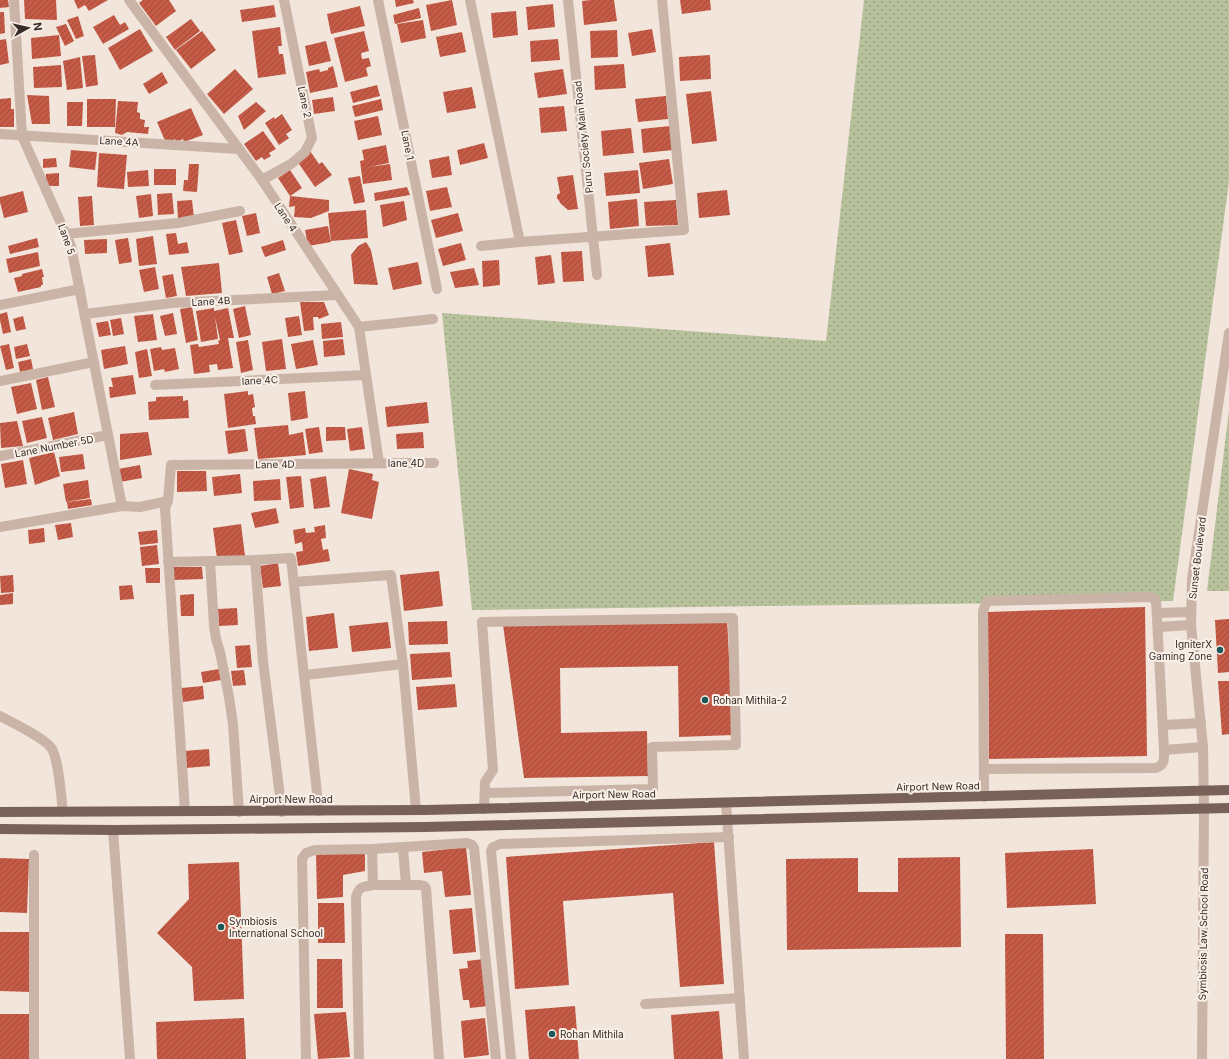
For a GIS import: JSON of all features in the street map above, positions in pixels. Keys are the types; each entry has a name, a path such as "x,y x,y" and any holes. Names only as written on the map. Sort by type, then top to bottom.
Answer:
{"main road":[{"name":"Airport New Road","path":"0,812 282,812 484,809 1229,790"},
{"path":"0,829 113,830 425,827 1229,808"}],"street":[{"name":"Lane 5","path":"14,0 22,136 71,246 122,506"},
{"name":"Lane 4","path":"129,0 262,180 359,327 379,463"},
{"name":"Lane 2","path":"262,180 291,164 305,152 312,138 284,0"},
{"name":"Lane 1","path":"378,0 437,290"},
{"path":"470,0 520,242"},
{"name":"Puru Society Main Road","path":"568,0 597,274"},
{"path":"481,246 684,230 662,0"},
{"name":"Lane 4A","path":"0,134 238,149"},
{"path":"66,234 178,223 240,212"},
{"path":"0,305 80,289"},
{"name":"Lane 4B","path":"85,314 172,303 337,294"},
{"path":"359,327 433,319"},
{"name":"Sunset Boulevard","path":"1204,808 1203,747 1191,625 1192,579 1229,333"},
{"path":"0,381 94,362"},
{"name":"lane 4C","path":"155,385 366,375"},
{"name":"Lane Number 5D","path":"0,456 108,435"},
{"name":"lane 4D","path":"379,463 434,463"},
{"name":"Lane 4D","path":"168,502 171,465 379,463"},
{"path":"0,527 122,506 140,506 168,502"},
{"path":"168,502 164,508 185,812"},
{"path":"168,562 291,558 319,811"},
{"path":"255,560 263,661 282,812"},
{"path":"210,561 214,626 225,672 233,724 239,812"},
{"path":"294,582 391,575 403,664 416,810"},
{"path":"984,769 1156,768 1160,766 1164,761 1164,750 1156,600 1150,597 987,601 983,611 984,797"},
{"path":"1157,613 1191,612"},
{"path":"484,809 486,782 493,770 482,622 732,618 736,745 652,747 652,789 486,793"},
{"path":"1158,627 1191,625"},
{"path":"305,675 403,664"},
{"path":"0,716 35,735 51,747 56,757 63,812"},
{"path":"1163,725 1201,723"},
{"path":"1164,750 1203,747"},
{"path":"726,803 744,1059"},
{"name":"Symbiosis Law School Road","path":"1202,1059 1204,808"},
{"path":"113,830 130,1059"},
{"path":"511,1059 491,851 493,847 500,844 729,837"},
{"path":"306,1059 302,859 306,853 315,850 403,848 467,843 472,845 474,848 496,1059"},
{"path":"403,848 406,885"},
{"path":"372,849 373,885"},
{"path":"34,855 34,1059"},
{"path":"359,1059 356,897 361,888 373,885 406,885 424,886 426,888 439,1059"},
{"path":"645,1004 740,998"}],"green space":[{"path":"864,0 1229,0 1229,181 1173,601 472,610 442,313 826,341"},
{"path":"1229,410 1229,591 1207,591"}],"building":[{"path":"0,0 8,0 9,7 0,8"},
{"path":"24,0 56,0 57,20 25,19"},
{"path":"74,0 108,0 89,11 85,5 78,9"},
{"path":"143,0 169,0 176,11 156,26 139,3"},
{"path":"395,0 413,0 414,3 396,7"},
{"path":"452,0 457,25 431,31 426,5"},
{"path":"614,0 617,21 584,25 582,1"},
{"path":"680,0 710,0 711,10 682,14"},
{"path":"553,4 555,27 528,30 526,7"},
{"path":"274,5 276,17 242,22 240,10"},
{"path":"360,6 365,26 331,34 327,14"},
{"path":"419,8 421,18 395,24 393,15"},
{"path":"516,11 518,35 493,38 491,13"},
{"path":"0,12 4,12 5,33 0,34"},
{"path":"114,15 120,25 125,22 129,29 103,44 93,27"},
{"path":"78,16 84,36 76,39 67,20"},
{"path":"191,19 200,31 175,50 166,37"},
{"path":"423,20 426,38 401,43 397,24"},
{"path":"66,24 74,41 65,46 56,27"},
{"path":"280,27 282,46 278,46 279,54 283,54 286,74 258,78 252,31"},
{"path":"140,29 153,51 120,70 108,48"},
{"path":"652,29 656,52 632,56 628,33"},
{"path":"617,30 618,57 591,58 590,31"},
{"path":"202,31 216,50 191,69 176,50"},
{"path":"364,31 369,51 361,53 362,59 369,58 371,66 366,68 368,76 345,82 334,38"},
{"path":"462,32 466,52 440,57 436,37"},
{"path":"59,35 61,56 32,59 31,38"},
{"path":"6,39 9,63 0,65 0,40"},
{"path":"558,39 560,60 531,62 530,41"},
{"path":"326,41 331,61 309,66 305,46"},
{"path":"95,55 98,85 86,87 82,56"},
{"path":"710,55 711,79 680,81 679,57"},
{"path":"80,57 83,88 67,90 63,61"},
{"path":"624,64 626,88 595,90 594,66"},
{"path":"61,65 62,87 34,88 33,67"},
{"path":"333,66 338,87 310,93 306,72 319,69 320,72 328,70 328,68"},
{"path":"235,69 253,89 224,114 207,94"},
{"path":"563,69 567,94 538,98 534,73"},
{"path":"162,72 168,83 149,94 143,84"},
{"path":"377,85 380,96 353,103 350,92"},
{"path":"472,87 476,108 447,113 443,92"},
{"path":"711,91 717,141 692,144 686,94"},
{"path":"27,95 49,96 50,124 32,124"},
{"path":"666,96 668,119 638,122 635,99"},
{"path":"333,97 335,111 314,114 312,100"},
{"path":"11,98 11,109 14,109 14,127 0,127 0,99"},
{"path":"87,99 116,99 115,127 87,127"},
{"path":"381,99 383,110 355,117 352,106"},
{"path":"118,101 138,102 137,112 140,113 140,119 145,120 144,127 149,127 148,134 127,132 122,135 115,133"},
{"path":"67,102 83,102 82,126 67,126"},
{"path":"256,102 266,111 244,130 238,116"},
{"path":"564,106 567,131 541,133 539,108"},
{"path":"191,108 203,135 184,142 183,139 176,142 175,139 166,143 157,122"},
{"path":"282,114 292,130 286,134 289,138 279,145 265,123"},
{"path":"378,116 382,135 358,140 354,121"},
{"path":"670,126 673,150 643,153 641,129"},
{"path":"631,128 634,153 603,156 601,131"},
{"path":"263,131 276,149 269,153 271,156 264,160 262,157 256,161 244,144"},
{"path":"484,143 488,158 460,165 457,150"},
{"path":"386,145 389,163 369,167 390,164 392,180 363,184 360,161 364,160 362,150"},
{"path":"71,150 97,152 95,170 69,167"},
{"path":"310,151 319,164 322,162 332,175 315,187 297,161"},
{"path":"99,153 127,155 124,189 97,187"},
{"path":"449,156 452,175 432,178 429,160"},
{"path":"56,158 57,167 43,168 43,159"},
{"path":"669,159 673,184 643,189 639,163"},
{"path":"189,164 199,164 197,192 183,191 184,180 188,180"},
{"path":"154,169 176,169 176,185 154,185"},
{"path":"148,170 149,186 128,187 127,172"},
{"path":"290,170 302,188 290,196 278,178"},
{"path":"638,170 640,193 606,196 604,173"},
{"path":"59,173 59,186 46,186 46,174"},
{"path":"573,175 578,209 568,210 557,198 557,195 560,193 557,177"},
{"path":"360,176 365,202 354,204 348,178"},
{"path":"407,187 410,195 375,201 374,193"},
{"path":"447,187 452,207 430,211 426,191"},
{"path":"727,190 730,215 699,218 697,193"},
{"path":"23,191 28,212 4,218 0,197"},
{"path":"172,193 174,214 158,215 157,194"},
{"path":"151,194 153,216 139,218 136,196"},
{"path":"92,196 94,225 80,226 78,197"},
{"path":"290,196 329,200 329,211 311,218 294,217 295,206 289,207"},
{"path":"637,199 639,226 610,229 608,202"},
{"path":"192,200 194,218 178,219 177,201"},
{"path":"676,200 678,225 646,226 644,202"},
{"path":"404,201 407,220 383,227 380,205"},
{"path":"366,210 368,238 331,241 328,213"},
{"path":"256,213 260,233 247,236 242,216"},
{"path":"458,213 463,231 436,238 431,220"},
{"path":"236,220 243,252 229,255 222,223"},
{"path":"328,226 331,242 308,246 305,230"},
{"path":"176,233 178,244 187,242 189,253 169,255 166,234"},
{"path":"153,236 157,264 139,266 136,239"},
{"path":"37,238 39,247 10,254 8,246"},
{"path":"128,238 132,262 119,264 115,240"},
{"path":"107,239 107,253 85,254 84,240"},
{"path":"283,240 286,250 265,257 261,247"},
{"path":"366,242 371,250 378,285 354,284 351,255 358,246"},
{"path":"461,243 466,260 443,266 438,249"},
{"path":"670,243 674,275 648,277 645,246"},
{"path":"582,251 584,281 563,282 561,252"},
{"path":"38,252 40,266 9,273 6,259"},
{"path":"551,255 555,283 538,285 535,257"},
{"path":"499,260 500,285 483,287 482,261"},
{"path":"418,262 422,284 393,290 388,268"},
{"path":"219,263 222,293 186,296 181,267"},
{"path":"155,267 159,289 144,292 139,270"},
{"path":"474,268 479,285 455,288 450,272"},
{"path":"42,269 44,277 42,277 43,285 41,285 41,287 18,292 14,278 22,276 22,274"},
{"path":"279,273 285,291 272,294 267,277"},
{"path":"173,274 177,296 166,298 162,276"},
{"path":"300,302 324,302 329,315 319,319 318,317 313,317 314,330 304,331"},
{"path":"245,306 251,335 239,338 233,309"},
{"path":"192,307 198,340 186,343 180,309"},
{"path":"214,308 214,311 228,308 234,338 228,338 233,368 218,370 217,364 209,365 210,372 194,374 190,345 198,344 199,347 219,344 218,341 220,340 215,317 218,339 201,342 196,311"},
{"path":"7,312 11,332 3,334 0,314"},
{"path":"173,313 177,334 165,336 160,316"},
{"path":"153,314 157,340 138,342 134,316"},
{"path":"23,316 26,329 16,331 13,319"},
{"path":"299,316 302,335 288,337 285,318"},
{"path":"121,318 124,334 113,336 110,320"},
{"path":"108,321 111,335 99,337 96,323"},
{"path":"341,322 343,337 322,339 321,324"},
{"path":"282,339 286,369 266,371 262,342"},
{"path":"343,339 345,355 324,357 323,341"},
{"path":"248,340 253,370 241,373 236,342"},
{"path":"313,340 318,365 296,369 291,344"},
{"path":"9,344 14,368 6,370 0,346"},
{"path":"27,344 30,356 16,359 14,347"},
{"path":"125,346 128,364 104,369 101,350"},
{"path":"161,347 162,350 175,348 179,369 165,372 164,369 154,371 150,349"},
{"path":"147,349 152,376 139,378 135,352"},
{"path":"31,359 33,369 20,372 18,362"},
{"path":"133,375 136,394 110,398 109,387 113,387 111,378"},
{"path":"48,377 55,407 42,410 36,380"},
{"path":"31,383 37,409 17,414 11,387"},
{"path":"248,391 248,395 253,394 255,407 252,408 256,424 228,428 224,394"},
{"path":"305,391 308,418 291,421 288,393"},
{"path":"183,396 183,401 188,400 189,418 149,420 148,402 156,401 156,397"},
{"path":"427,402 429,423 387,427 385,407"},
{"path":"74,412 78,434 53,440 48,418"},
{"path":"42,417 47,438 27,443 22,421"},
{"path":"17,421 23,446 1,448 0,423"},
{"path":"288,425 289,435 303,432 306,455 258,459 254,428"},
{"path":"319,427 323,452 309,454 305,429"},
{"path":"326,427 345,427 346,440 326,441"},
{"path":"362,427 365,449 350,451 347,429"},
{"path":"245,429 248,451 228,454 225,431"},
{"path":"148,432 152,455 120,460 120,434"},
{"path":"423,432 424,448 397,449 396,434"},
{"path":"54,452 60,476 35,485 29,458"},
{"path":"83,454 85,469 61,472 59,457"},
{"path":"23,460 27,484 5,488 1,464"},
{"path":"140,465 142,478 120,482 118,469"},
{"path":"349,469 373,474 372,480 379,482 372,519 341,513"},
{"path":"177,471 206,471 207,491 177,492"},
{"path":"240,474 242,493 214,496 212,477"},
{"path":"301,476 304,507 290,509 286,477"},
{"path":"326,476 330,507 314,509 310,479"},
{"path":"280,479 281,500 254,501 253,481"},
{"path":"88,480 90,498 66,502 63,484"},
{"path":"91,499 92,505 68,509 67,502"},
{"path":"276,508 279,523 255,528 251,513"},
{"path":"71,523 73,537 58,540 55,525"},
{"path":"241,524 245,556 217,559 213,528"},
{"path":"325,525 326,538 321,539 323,550 328,549 330,561 298,566 296,552 303,551 302,542 295,544 293,530 305,528 306,533 315,532 314,527"},
{"path":"44,528 45,542 29,544 28,530"},
{"path":"157,530 158,543 140,545 138,532"},
{"path":"157,545 159,564 142,566 140,547"},
{"path":"278,563 281,586 263,588 260,566"},
{"path":"173,567 202,567 203,579 173,580"},
{"path":"145,568 160,568 160,583 146,583"},
{"path":"439,571 443,606 404,611 400,575"},
{"path":"13,575 14,592 1,593 0,576"},
{"path":"132,585 134,599 120,600 119,586"},
{"path":"13,593 13,604 0,605 0,595"},
{"path":"194,594 194,616 181,616 180,595"},
{"path":"1145,607 1147,756 989,759 988,612"},
{"path":"237,608 238,625 219,626 218,609"},
{"path":"334,613 338,648 309,651 306,617"},
{"name":"Rohan Mithila-2","path":"727,618 733,735 679,737 678,666 560,668 561,733 647,731 648,776 524,778 503,625"},
{"path":"1229,619 1229,672 1218,673 1215,620"},
{"path":"447,621 448,644 409,645 408,622"},
{"path":"388,622 391,648 352,652 349,626"},
{"path":"250,645 252,667 237,668 235,646"},
{"path":"450,652 452,677 412,680 410,654"},
{"path":"219,669 221,680 203,683 201,672"},
{"path":"244,670 246,685 233,686 231,671"},
{"path":"1218,681 1229,681 1229,734 1222,735"},
{"path":"455,684 457,707 418,710 416,687"},
{"path":"203,686 204,699 183,702 181,688"},
{"path":"209,749 210,766 186,768 184,751"},
{"path":"714,842 724,984 680,987 673,893 563,901 569,985 515,989 506,857"},
{"path":"466,847 471,895 445,897 442,871 424,873 422,852"},
{"path":"1093,849 1096,904 1007,908 1005,853"},
{"path":"365,852 365,871 343,875 343,897 317,899 316,853"},
{"path":"960,857 961,947 787,950 786,859 858,858 858,892 898,892 898,858"},
{"path":"0,858 29,859 27,913 0,912"},
{"path":"239,862 244,999 194,1001 192,967 157,933 189,899 188,864"},
{"path":"318,903 344,903 345,943 318,943"},
{"path":"472,908 476,952 453,954 449,910"},
{"path":"0,932 32,932 31,992 0,991"},
{"path":"1005,934 1043,934 1044,1059 1006,1059"},
{"path":"317,959 342,959 343,1008 317,1008"},
{"path":"484,959 489,1006 470,1008 469,1000 463,1000 459,969 468,968 467,961"},
{"name":"Rohan Mithila","path":"575,1006 579,1059 529,1059 525,1010"},
{"path":"719,1011 723,1059 674,1059 671,1015"},
{"path":"346,1012 350,1057 318,1059 314,1014"},
{"path":"0,1014 31,1014 30,1059 0,1059"},
{"path":"244,1018 246,1059 157,1059 156,1022"},
{"path":"485,1018 489,1055 464,1058 461,1021"}],"place":[{"name":"IgniterX Gaming Zone","path":"1220,650"},
{"name":"Rohan Mithila-2","path":"705,700"},
{"name":"Symbiosis International School","path":"221,927"},
{"name":"Rohan Mithila","path":"552,1034"}]}
